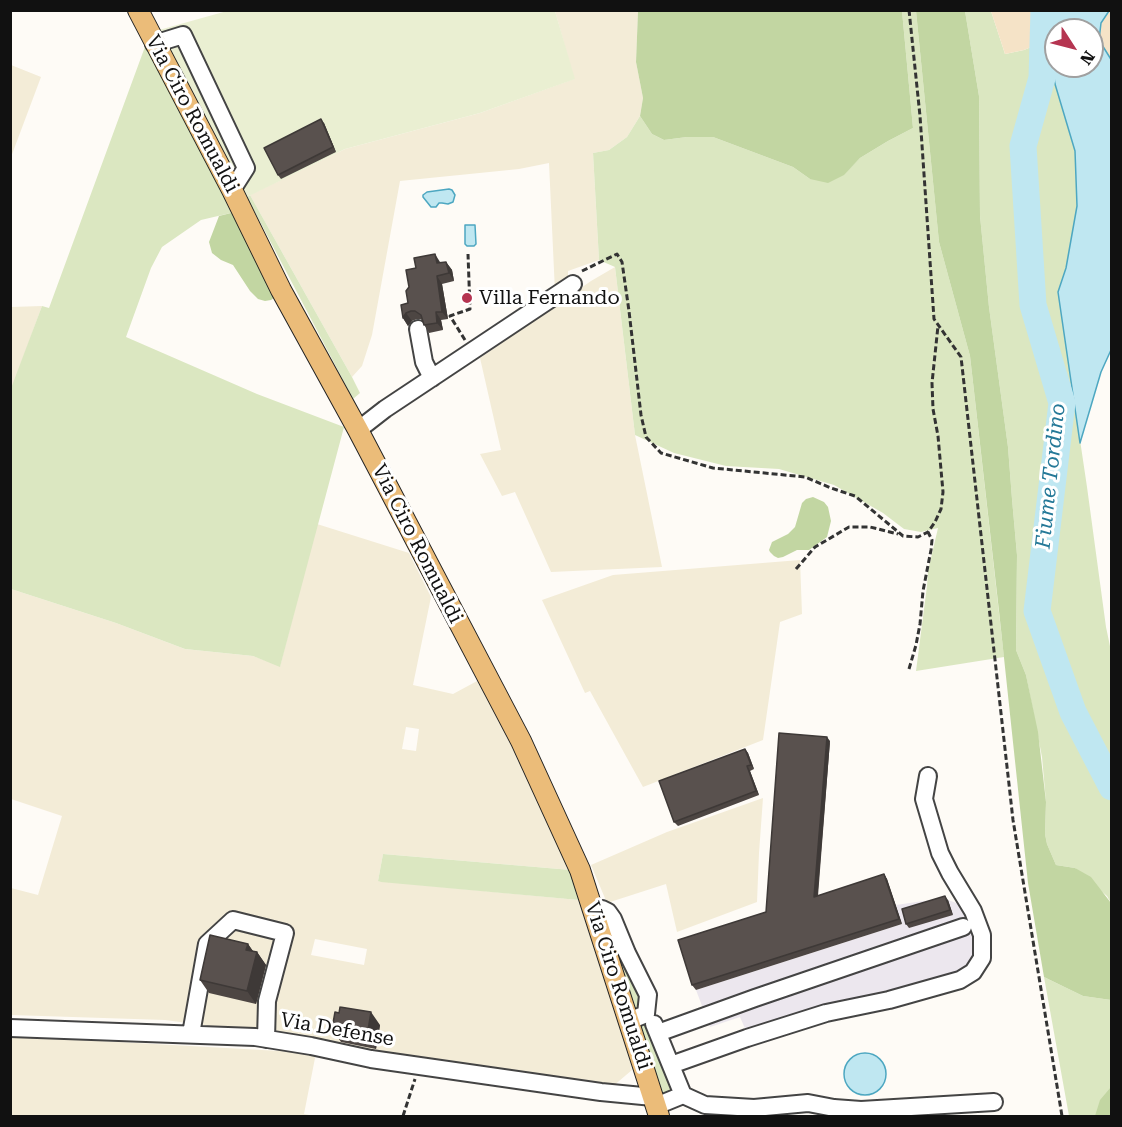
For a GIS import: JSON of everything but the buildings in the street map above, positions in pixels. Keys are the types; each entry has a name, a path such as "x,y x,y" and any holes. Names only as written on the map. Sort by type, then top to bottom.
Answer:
{"main road":[{"name":"Via Ciro Romualdi","path":"138,10 232,190 281,290 521,741 580,870 637,1017 656,1106"}],"street":[{"path":"154,44 183,35 246,168 232,190"},
{"path":"357,430 573,284"},
{"path":"418,329 424,362 432,378"},
{"path":"671,1065 826,1013 889,1000 960,980 973,972 982,958 982,935 973,911 940,853 924,799 928,776"},
{"path":"191,1034 207,944 233,920 285,933 267,1000 266,1039"},
{"path":"658,1033 963,927"},
{"path":"637,1017 652,1019 683,1095 705,1106 754,1107 808,1103 861,1110 994,1102"},
{"name":"Via Defense","path":"10,1028 266,1039 371,1059 601,1092 656,1106"},
{"path":"656,1106 683,1095"}],"path":[{"path":"909,10 920,116 934,319 961,357 1013,820 1062,1116"},
{"path":"468,254 470,309 450,316 472,351"},
{"path":"573,284 583,270 606,258 617,254 622,262 641,415 646,437 661,453 713,468 805,477 855,496 903,537 918,537 928,532 941,509 943,492 932,383 938,324"},
{"path":"796,569 815,548 849,527 870,527 900,534"},
{"path":"909,669 916,645 931,550 932,540 928,532"},
{"path":"403,1116 419,1066"}],"shaded area":[{"path":"555,11 638,11 636,62 643,98 640,116 627,137 609,150 593,153 599,260 568,271 568,284 555,292 549,163 519,169 400,181 372,335 362,366 352,377 250,195 345,149 480,113 574,79"},
{"path":"11,65 41,77 11,157"},
{"path":"615,267 635,435 662,567 551,572 515,492 502,496 480,454 501,450 480,358 591,281"},
{"path":"42,306 11,391 11,307"},
{"path":"317,524 409,553 431,597 413,685 453,694 479,680 541,800 571,870 383,854 378,881 579,900 622,1025 632,1070 612,1087 375,1054 270,1034 165,1020 11,1015 11,888 38,895 62,816 11,799 11,589 116,623 185,649 253,656 280,666","holes":["406,727 419,729 416,751 402,749","315,939 367,949 364,965 311,955"]},
{"path":"800,560 802,614 780,622 763,740 643,787 590,691 585,693 542,600 613,575"},
{"path":"763,798 757,902 677,932 666,884 607,903 591,865 667,832"},
{"path":"948,900 962,905 970,919 976,946 971,969 747,1033 740,1017 710,1027 696,990 902,924 896,905"},
{"path":"10,1036 316,1053 304,1114 315,1116 11,1116"}],"green space":[{"path":"227,11 555,11 575,79 480,113 345,149 247,197 159,30"},
{"path":"638,11 902,11 913,128 860,158 844,175 828,183 810,179 793,167 713,137 664,140 652,134 640,116 643,98 636,62"},
{"path":"902,11 916,11 939,242 970,356 1004,657 916,671 928,571 938,528 921,532 904,529 883,513 834,485 779,469 726,466 674,453 635,435 615,267 599,260 593,153 609,150 627,137 640,116 652,134 664,140 713,137 793,167 810,179 844,174 860,158 913,128"},
{"path":"916,11 965,11 979,96 980,216 989,307 1008,447 1017,555 1016,650 1026,675 1038,732 1046,802 1047,844 1056,865 1075,868 1091,877 1111,903 1111,1000 1083,996 1044,977 1028,883 970,356 939,242"},
{"path":"965,11 991,11 1005,54 1044,43 1044,78 1054,78 1075,151 1077,206 1066,268 1058,292 1111,651 1111,903 1107,896 1075,868 1056,865 1045,834 1046,802 1042,757 1026,675 1016,650 1017,555 1008,447 989,307 980,216 979,96"},
{"path":"146,44 235,212 201,220 162,247 151,268 126,337 257,394 344,427 280,667 253,656 185,649 116,623 11,589 10,391 42,306 49,308"},
{"path":"250,195 352,377 360,393 353,399 247,197"},
{"path":"235,212 277,296 271,300 258,299 233,265 212,253 209,242 219,216"},
{"path":"813,497 824,502 828,507 831,521 827,537 809,550 797,550 778,558 774,556 769,550 772,542 788,534 795,527 802,503"},
{"path":"383,854 571,870 579,900 381,882 378,881"},
{"path":"606,918 638,991 641,1007 639,1008 632,1005"},
{"path":"1044,977 1083,996 1111,1000 1111,1116 1069,1116"},
{"path":"644,1024 647,1025 659,1057 669,1073 673,1087 670,1092 660,1091 641,1034 641,1027"},
{"path":"1111,1087 1111,1116 1095,1116 1100,1100"}],"sand":[{"path":"991,11 1048,11 1048,18 1044,18 1044,43 1005,54"},
{"path":"1111,11 1111,61 1104,49 1104,18"}],"water":[{"path":"1048,11 1109,11 1104,18 1048,18"},
{"path":"1104,48 1112,61 1111,350 1101,372 1080,443 1058,292 1066,268 1077,206 1075,151 1054,78 1104,78"},
{"path":"449,189 455,195 453,202 448,204 439,203 436,207 431,207 423,197 427,192"},
{"path":"465,225 475,225 476,244 474,246 465,244"},
{"path":"865,1053 880,1059 886,1074 880,1089 865,1095 850,1089 844,1074 850,1059"}],"waterway":[{"name":"Fiume Tordino","path":"1044,10 1042,78 1023,146 1033,305 1062,403 1037,611 1073,712 1112,787"}],"place":[{"name":"Villa Fernando","path":"467,298"}]}
